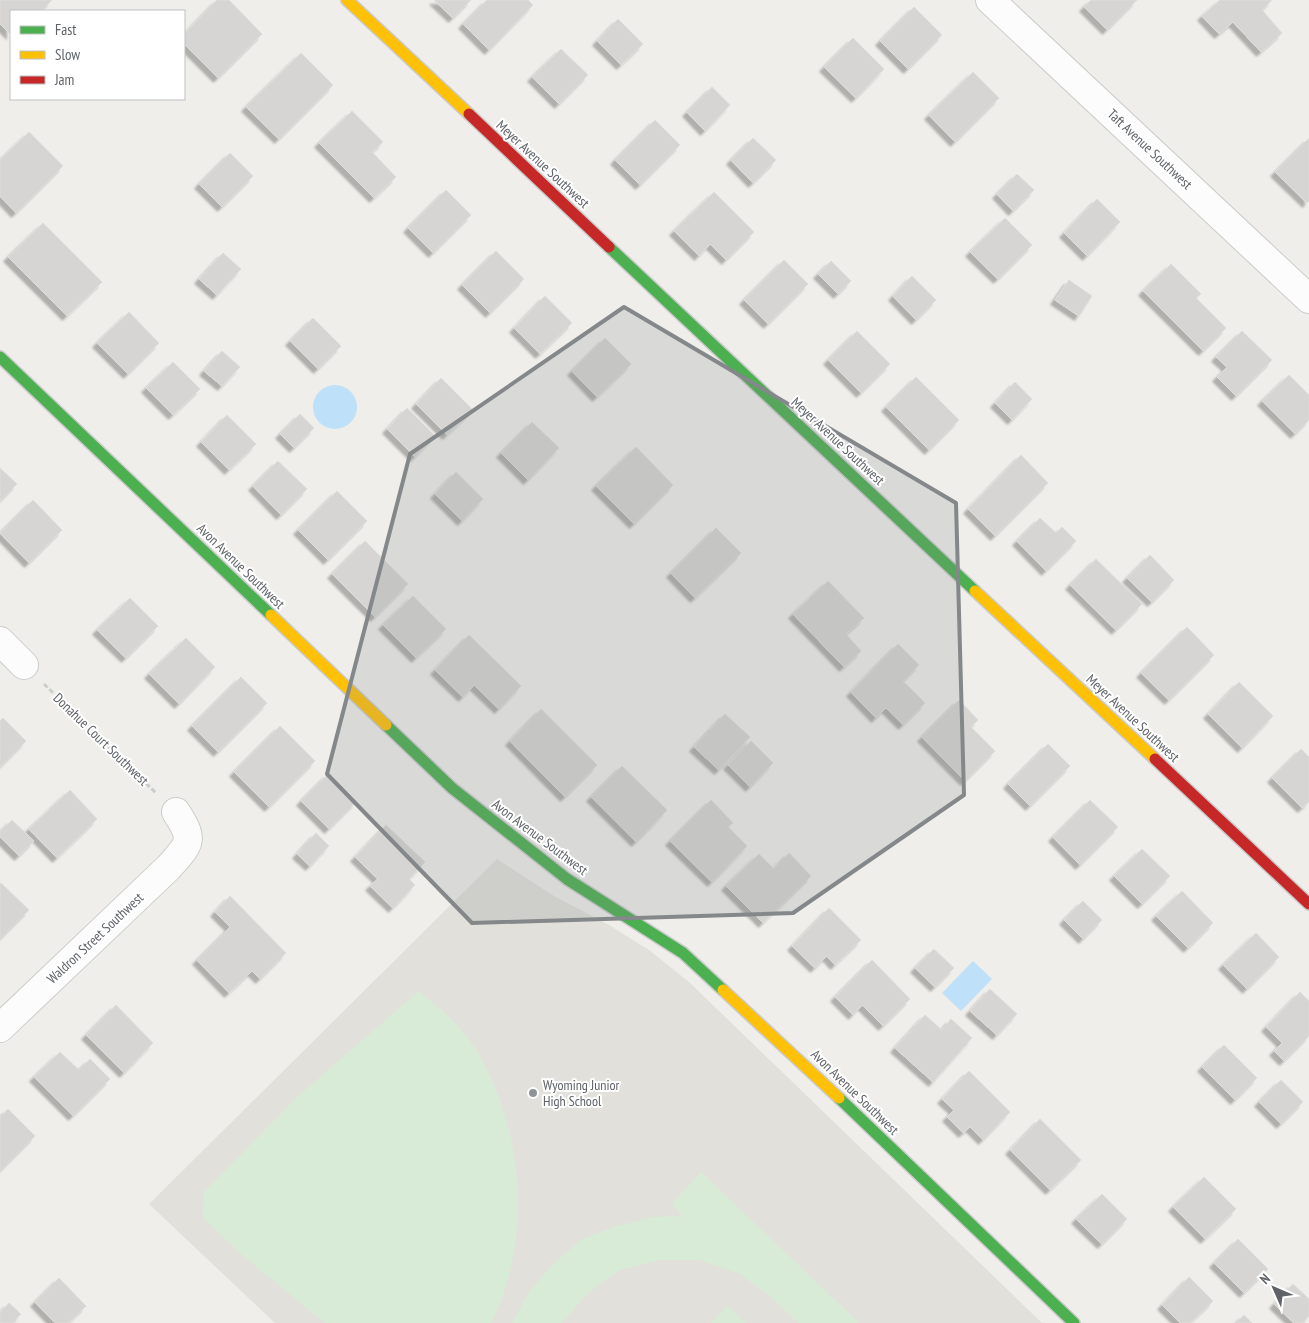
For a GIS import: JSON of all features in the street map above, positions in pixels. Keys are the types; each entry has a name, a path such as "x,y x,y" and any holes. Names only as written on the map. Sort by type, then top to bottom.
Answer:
{"street":[{"name":"Meyer Avenue Southwest","path":"347,0 1309,904"},
{"name":"Taft Avenue Southwest","path":"990,0 1309,299"},
{"name":"Avon Avenue Southwest","path":"0,357 452,788 567,879 683,953 809,1068 1074,1323"},
{"path":"0,641 24,664"},
{"name":"Waldron Street Southwest","path":"0,1028 169,867 188,845 188,834 176,812"}],"path":[{"name":"Donahue Court Southwest","path":"24,664 176,812"}],"highlighted area":[{"path":"624,307 956,503 964,795 793,913 472,923 327,774 410,454"}],"shaded area":[{"name":"Wyoming Junior High School","path":"497,859 554,896 609,925 649,950 689,982 1042,1323 275,1323 149,1204"}],"green space":[{"path":"419,991 453,1022 475,1048 495,1089 506,1122 514,1155 518,1190 513,1258 504,1291 491,1323 325,1323 243,1256 203,1218 204,1192 298,1096"},
{"path":"701,1172 859,1323 798,1323 768,1294 738,1273 698,1260 659,1260 619,1270 586,1295 562,1323 512,1323 529,1292 553,1264 582,1239 617,1226 653,1217 682,1216 672,1203"},
{"path":"728,1306 746,1323 711,1323"}],"water":[{"path":"335,385 347,389 353,395 357,407 353,419 347,425 335,429 323,425 317,419 313,407 317,395 323,389"},
{"path":"973,961 992,979 961,1011 942,993"}],"building":[{"path":"0,0 52,0 42,10 10,10 10,34 0,24"},
{"path":"217,0 229,0 262,34 218,78 185,45 185,33"},
{"path":"434,0 471,0 453,18"},
{"path":"487,0 528,0 533,5 489,50 463,24"},
{"path":"1091,0 1137,0 1107,30 1084,7"},
{"path":"1220,0 1272,0 1262,10 1282,33 1261,52 1233,22 1219,34 1202,16"},
{"path":"914,7 942,35 908,69 880,41"},
{"path":"618,19 643,44 621,65 597,41"},
{"path":"853,38 884,69 856,98 824,67"},
{"path":"561,49 588,75 559,104 532,77"},
{"path":"301,53 333,85 279,139 246,107"},
{"path":"973,72 999,98 955,142 929,115"},
{"path":"712,87 730,105 705,131 687,112"},
{"path":"352,111 383,142 372,152 396,177 374,198 319,143"},
{"path":"655,120 680,145 640,185 615,160"},
{"path":"29,132 63,166 16,213 0,196 0,160"},
{"path":"753,138 776,160 753,183 731,160"},
{"path":"1309,138 1309,201 1307,203 1275,172"},
{"path":"230,153 253,176 222,207 199,184"},
{"path":"1017,174 1034,190 1013,211 997,194"},
{"path":"446,190 471,215 433,253 408,228"},
{"path":"714,192 754,232 726,260 710,244 699,256 674,231"},
{"path":"1097,199 1120,222 1087,256 1064,233"},
{"path":"1005,218 1032,245 998,279 970,252"},
{"path":"43,223 102,282 67,316 8,257"},
{"path":"496,251 524,279 490,313 462,285"},
{"path":"223,253 241,269 217,295 199,279"},
{"path":"784,260 808,284 768,324 744,300"},
{"path":"831,261 851,281 838,294 818,274"},
{"path":"1171,264 1201,294 1196,298 1226,328 1203,351 1143,291"},
{"path":"912,276 936,300 916,320 893,296"},
{"path":"1069,280 1092,296 1079,316 1055,300"},
{"path":"545,296 572,323 540,354 514,328"},
{"path":"129,312 159,343 128,374 97,343"},
{"path":"313,318 341,346 318,369 290,341"},
{"path":"857,331 890,364 861,393 828,360"},
{"path":"1242,331 1272,360 1236,396 1217,377 1227,367 1216,357"},
{"path":"605,338 631,364 597,397 572,371"},
{"path":"222,351 240,367 222,386 204,371"},
{"path":"173,362 200,389 173,415 146,388"},
{"path":"1289,375 1309,395 1309,420 1295,434 1262,401"},
{"path":"916,377 959,420 929,450 886,407"},
{"path":"441,378 473,410 447,435 416,404"},
{"path":"1015,382 1032,399 1012,420 995,403"},
{"path":"407,408 435,436 415,457 387,429"},
{"path":"300,414 314,428 294,448 280,434"},
{"path":"227,415 256,444 229,470 201,442"},
{"path":"532,422 559,448 528,480 501,453"},
{"path":"636,447 673,485 634,524 596,486"},
{"path":"1021,455 1048,483 995,536 968,509"},
{"path":"278,461 307,489 281,515 253,486"},
{"path":"0,468 17,484 0,501"},
{"path":"456,472 483,499 462,521 435,494"},
{"path":"337,491 367,521 328,560 298,530"},
{"path":"33,500 62,530 29,563 0,533"},
{"path":"1040,518 1056,533 1062,527 1076,541 1046,571 1017,541"},
{"path":"716,528 741,553 695,598 671,573"},
{"path":"365,541 408,584 375,617 332,574"},
{"path":"1150,555 1174,580 1152,602 1127,578"},
{"path":"1096,559 1142,604 1116,630 1070,585"},
{"path":"828,581 864,618 846,634 861,651 844,667 793,614"},
{"path":"413,596 446,629 416,658 383,625"},
{"path":"130,598 158,626 126,658 97,630"},
{"path":"1187,627 1214,655 1169,700 1141,673"},
{"path":"469,635 521,686 499,709 474,685 463,697 435,670"},
{"path":"186,638 215,667 179,704 149,674"},
{"path":"898,644 919,665 903,681 925,703 903,725 886,708 876,718 851,692"},
{"path":"241,677 267,703 218,752 192,726"},
{"path":"1239,682 1273,716 1242,748 1208,714"},
{"path":"959,700 978,720 971,727 995,751 965,781 922,737"},
{"path":"541,709 597,765 565,797 510,741"},
{"path":"725,714 750,737 719,770 694,747"},
{"path":"3,718 26,741 0,767 0,721"},
{"path":"280,726 315,761 269,807 234,772"},
{"path":"751,741 773,763 750,787 728,765"},
{"path":"1048,744 1070,766 1030,806 1008,784"},
{"path":"1301,749 1309,757 1309,802 1302,808 1272,778"},
{"path":"622,766 667,810 636,842 591,797"},
{"path":"328,774 356,802 329,829 301,801"},
{"path":"70,790 97,819 57,858 29,829"},
{"path":"711,800 733,823 728,827 747,846 712,882 670,841"},
{"path":"1090,800 1118,827 1080,865 1053,837"},
{"path":"12,820 34,841 19,856 0,837 0,832"},
{"path":"386,825 425,862 409,879 415,885 393,908 370,886 378,879 355,857"},
{"path":"316,833 329,846 310,866 297,854"},
{"path":"1142,849 1170,876 1142,904 1114,876"},
{"path":"789,853 811,876 763,923 726,886 759,854 774,869"},
{"path":"0,884 29,910 0,939"},
{"path":"1182,891 1213,923 1188,948 1156,916"},
{"path":"230,896 286,953 260,979 252,971 229,993 197,960 230,927 215,912"},
{"path":"1083,901 1102,920 1083,939 1064,920"},
{"path":"829,908 861,940 835,965 827,956 815,968 792,946"},
{"path":"1256,933 1279,957 1247,989 1223,965"},
{"path":"934,949 954,968 935,987 915,968"},
{"path":"872,960 910,999 883,1026 862,1005 853,1015 835,997"},
{"path":"990,989 1017,1014 997,1035 970,1011"},
{"path":"1300,992 1309,1001 1309,1036 1284,1061 1274,1051 1282,1043 1266,1027"},
{"path":"116,1005 153,1043 124,1073 86,1035"},
{"path":"925,1015 942,1030 951,1019 972,1038 933,1082 895,1048"},
{"path":"1224,1045 1257,1078 1235,1100 1202,1067"},
{"path":"60,1052 79,1070 90,1059 110,1079 73,1116 34,1077"},
{"path":"969,1071 1010,1112 983,1140 970,1127 963,1133 947,1117 954,1110 942,1099"},
{"path":"1281,1080 1303,1102 1281,1124 1259,1102"},
{"path":"8,1109 35,1136 0,1171 0,1117"},
{"path":"1040,1119 1081,1160 1050,1190 1010,1150"},
{"path":"1204,1177 1236,1209 1205,1239 1173,1207"},
{"path":"1102,1194 1127,1219 1102,1244 1076,1219"},
{"path":"1238,1239 1268,1269 1244,1293 1214,1263"},
{"path":"1189,1277 1213,1301 1190,1323 1180,1323 1162,1305"},
{"path":"59,1278 86,1306 68,1323 55,1323 35,1302"},
{"path":"1293,1284 1309,1299 1309,1316 1303,1323 1294,1323 1274,1304"},
{"path":"9,1303 21,1314 12,1323 0,1323 0,1313"},
{"path":"1244,1315 1252,1323 1236,1323"}],"traffic: fast":[{"path":"609,247 975,591"},
{"path":"0,357 271,615"},
{"path":"386,725 452,788 567,879 683,953 723,990"},
{"path":"839,1098 1074,1323"}],"traffic: slow":[{"path":"347,0 469,114"},
{"path":"975,591 1155,759"},
{"path":"271,615 386,725"},
{"path":"723,990 839,1098"}],"traffic: jam":[{"path":"469,114 609,247"},
{"path":"1155,759 1309,904"}],"place":[{"name":"Wyoming Junior High School","path":"533,1093"}]}
